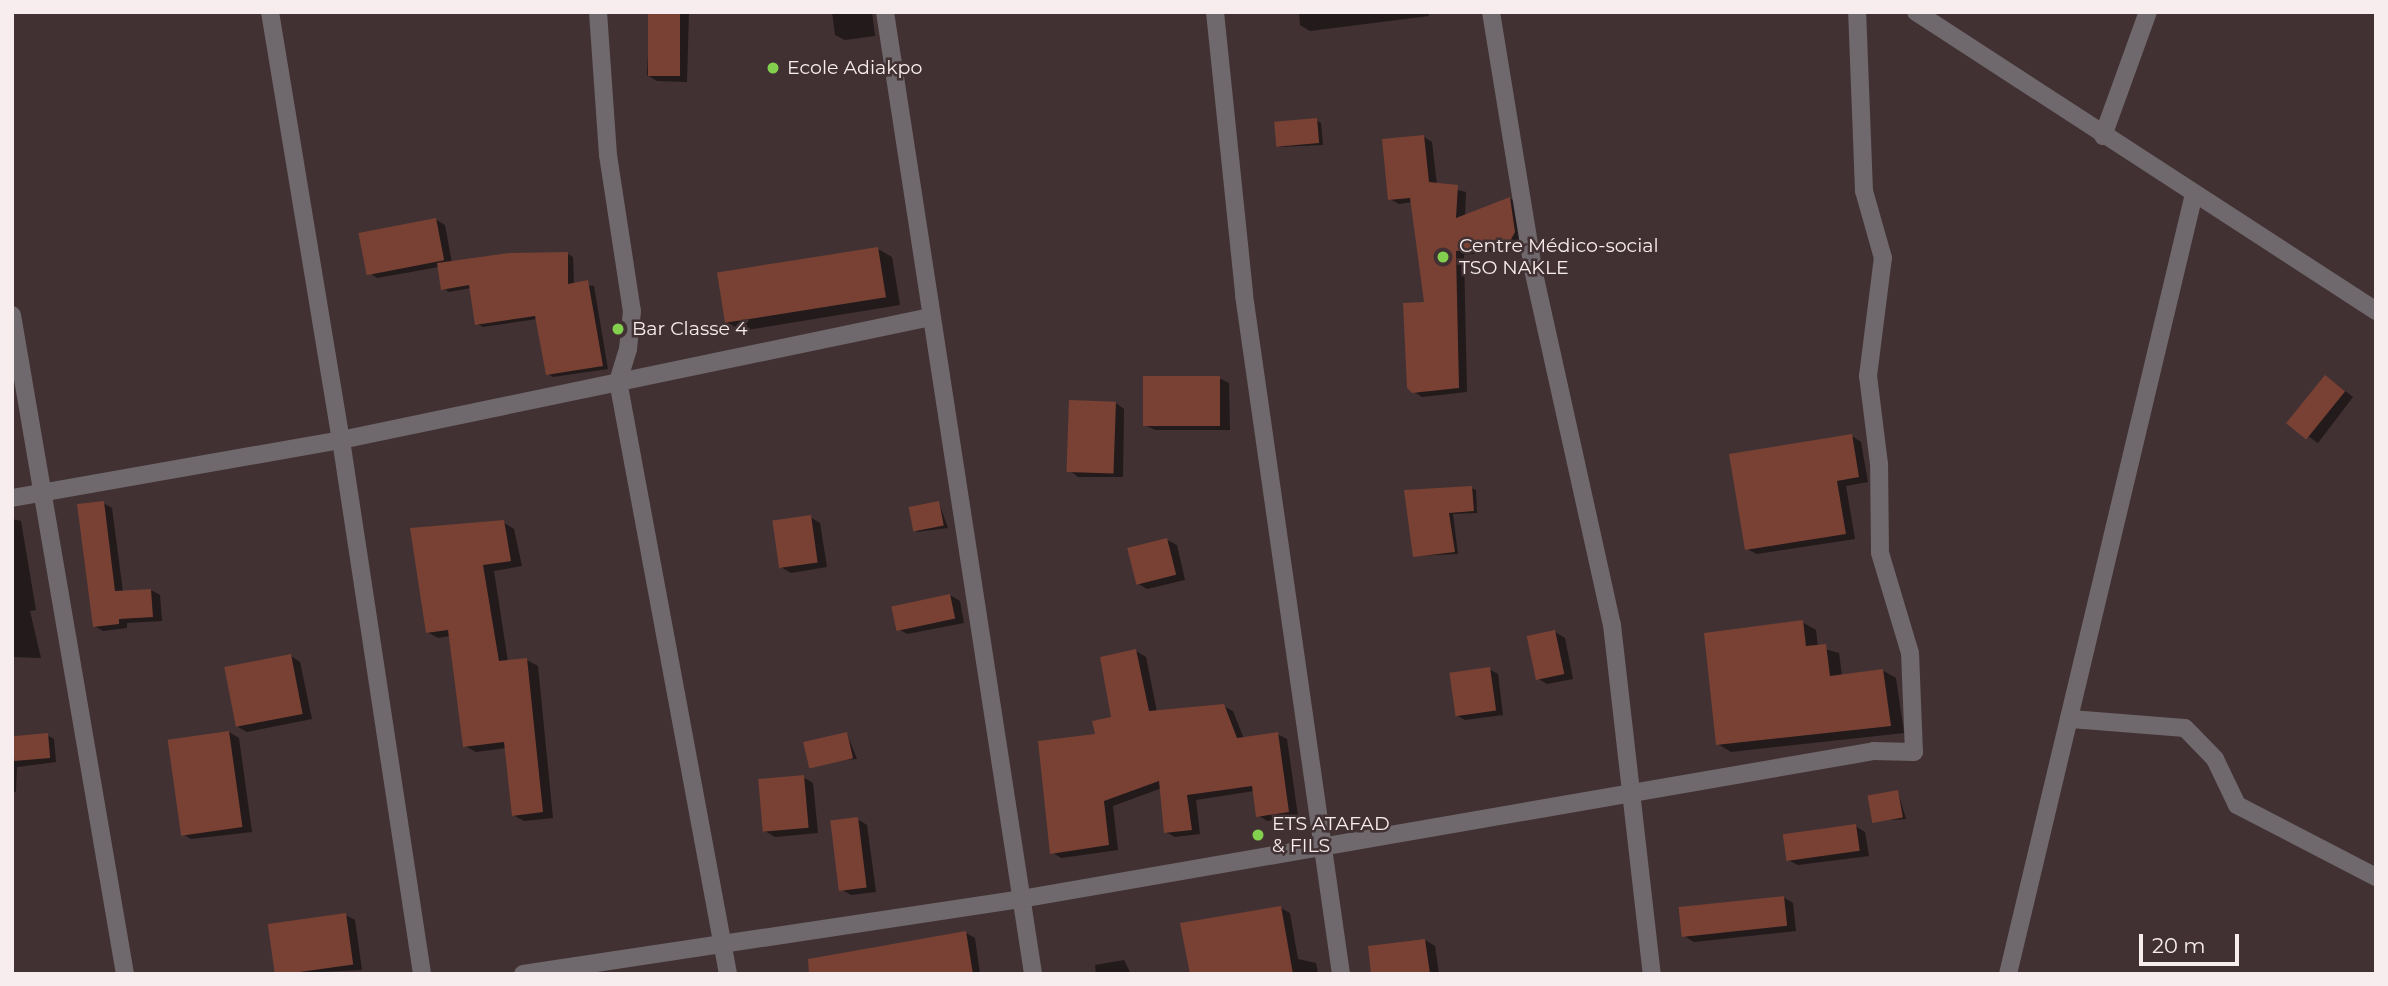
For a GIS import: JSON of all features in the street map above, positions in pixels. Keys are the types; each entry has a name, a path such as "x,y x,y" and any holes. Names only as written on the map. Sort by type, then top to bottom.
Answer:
{"street":[{"path":"270,12 341,440 422,974"},
{"path":"598,12 608,155 632,311 628,349 618,381 729,974"},
{"path":"885,12 1033,974"},
{"path":"1215,12 1244,295 1341,974"},
{"path":"1491,12 1533,269 1612,625 1653,974"},
{"path":"523,974 1021,899 1874,751 1914,752 1910,653 1880,553 1878,464 1868,376 1883,258 1864,191 1857,12"},
{"path":"1916,12 2376,311"},
{"path":"2104,136 2148,12"},
{"path":"2008,974 2071,719 2194,194"},
{"path":"12,315 125,974"},
{"path":"12,498 341,440 931,317"},
{"path":"2071,719 2185,728 2215,759 2237,805 2376,877"}],"building":[{"path":"648,12 680,12 680,76 648,76"},
{"path":"1317,118 1319,143 1276,147 1274,122"},
{"path":"1424,135 1429,182 1458,185 1456,218 1510,197 1515,232 1508,245 1456,251 1459,388 1412,393 1407,388 1403,303 1424,302 1410,198 1388,200 1382,139"},
{"path":"436,218 444,260 367,275 358,233"},
{"path":"878,247 886,297 725,323 717,272"},
{"path":"568,252 568,284 588,280 603,366 546,375 535,316 475,325 469,285 441,290 437,263 509,253"},
{"path":"2325,375 2345,391 2306,440 2286,423"},
{"path":"1143,376 1220,376 1220,426 1143,426"},
{"path":"1069,400 1116,402 1113,474 1066,472"},
{"path":"1852,434 1859,477 1837,481 1846,534 1745,550 1729,454"},
{"path":"1472,486 1474,511 1449,513 1455,552 1413,557 1404,490"},
{"path":"104,501 115,591 151,589 153,617 119,619 119,624 93,627 77,504"},
{"path":"939,501 944,526 913,531 909,507"},
{"path":"811,515 818,563 779,568 772,520"},
{"path":"504,520 511,561 483,565 499,661 527,658 543,812 512,816 504,742 463,747 448,630 426,633 410,528"},
{"path":"1167,538 1176,575 1136,585 1127,548"},
{"path":"950,594 955,618 897,631 891,606"},
{"path":"1803,620 1806,646 1826,644 1830,676 1883,669 1891,726 1716,745 1704,633"},
{"path":"1555,630 1564,674 1536,680 1527,636"},
{"path":"1136,649 1149,711 1224,704 1237,738 1278,732 1289,812 1256,817 1252,786 1187,795 1192,830 1164,833 1159,781 1104,801 1109,845 1050,854 1038,741 1095,734 1092,721 1111,717 1100,657"},
{"path":"291,654 303,714 236,727 224,667"},
{"path":"1490,667 1496,711 1456,716 1449,673"},
{"path":"229,731 242,827 181,836 168,740"},
{"path":"847,732 853,758 809,768 803,742"},
{"path":"48,733 50,758 14,761 12,736"},
{"path":"804,775 809,828 763,832 758,779"},
{"path":"1898,790 1903,818 1872,823 1867,795"},
{"path":"858,817 867,887 839,891 830,820"},
{"path":"1856,824 1860,851 1786,861 1783,834"},
{"path":"1784,896 1787,926 1682,937 1679,907"},
{"path":"1281,906 1293,974 1190,974 1180,923"},
{"path":"346,913 353,964 275,974 268,924"},
{"path":"966,931 973,974 809,974 808,959"},
{"path":"1425,939 1430,974 1371,974 1368,946"}],"place":[{"name":"Ecole Adiakpo","path":"773,68"},
{"name":"Centre Médico-social TSO NAKLE","path":"1443,257"},
{"name":"Bar Classe 4","path":"618,329"},
{"name":"ETS ATAFAD & FILS","path":"1258,835"}]}
